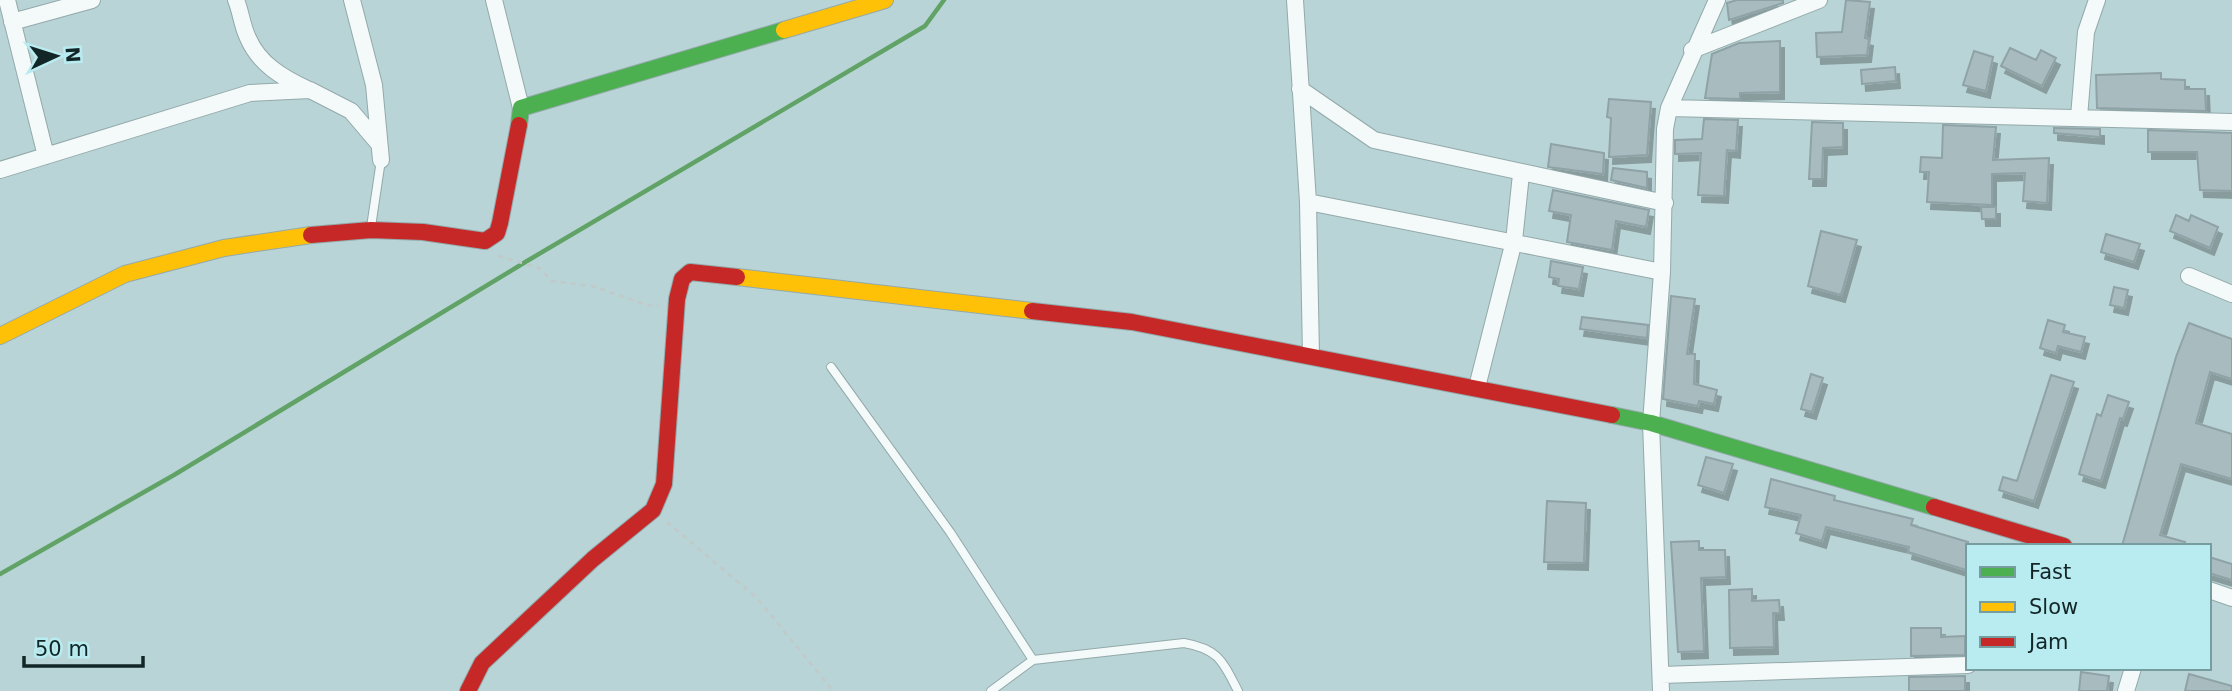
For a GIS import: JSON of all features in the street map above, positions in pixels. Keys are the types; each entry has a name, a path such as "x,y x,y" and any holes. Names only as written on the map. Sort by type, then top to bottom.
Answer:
{"street":[{"path":"6,0 46,156"},
{"path":"12,22 92,0"},
{"path":"236,0 248,39 272,71 351,111 380,152"},
{"path":"352,0 374,85 380,152"},
{"path":"0,335 125,274 162,263 280,238 371,230 423,232 475,242 497,233 518,141 521,108 494,0"},
{"path":"521,108 885,0"},
{"path":"1296,0 1308,202 1311,355"},
{"path":"1717,0 1692,50 1668,108 1665,129 1662,272 1651,423 1661,683 1966,665"},
{"path":"1692,50 1819,0"},
{"path":"2078,117 2086,32 2097,0"},
{"path":"1300,89 1374,140 1521,174 1665,203"},
{"path":"0,170 250,93 310,90"},
{"path":"1668,108 2232,122"},
{"path":"1478,387 1514,241 1521,174"},
{"path":"1308,202 1662,272"},
{"path":"468,691 482,663 593,559 653,510 664,484 678,296 682,279 690,272 1132,322 1478,387 1651,423 2057,544"},
{"path":"2189,276 2232,294"},
{"path":"2211,591 2232,598"},
{"path":"2126,691 2132,670"}],"lane":[{"path":"371,230 380,152"},
{"path":"831,367 950,532 1033,660"},
{"path":"991,691 1033,660 1184,643 1206,647 1221,659 1238,691"}],"path":[{"path":"495,255 538,268 552,281 593,286 647,304 657,306 678,296"},
{"path":"653,510 757,598 833,691"}],"building":[{"path":"1737,0 1783,0 1783,3 1729,20 1727,3"},
{"path":"1846,0 1870,2 1865,38 1869,39 1867,55 1817,57 1816,33 1842,32"},
{"path":"1780,41 1780,92 1740,93 1740,99 1705,98 1712,54 1739,43"},
{"path":"2010,48 2036,60 2041,50 2056,58 2042,86 2001,66"},
{"path":"1974,51 1993,57 1986,91 1963,85"},
{"path":"1895,67 1896,81 1862,84 1861,70"},
{"path":"2161,73 2161,79 2185,80 2185,89 2205,89 2206,111 2097,108 2096,75"},
{"path":"1609,99 1651,102 1647,155 1609,157"},
{"path":"1704,119 1738,120 1736,151 1727,150 1724,196 1698,195 1701,153 1675,154 1675,140 1702,139"},
{"path":"1812,122 1843,123 1843,147 1823,148 1822,179 1809,179"},
{"path":"1943,125 1996,127 1993,160 2049,158 2047,203 2023,201 2025,173 1992,174 1992,205 1927,202 1929,172 1920,172 1921,157 1942,158"},
{"path":"2054,128 2100,129 2100,137 2054,133"},
{"path":"2148,130 2232,133 2232,191 2200,190 2197,152 2148,152"},
{"path":"1551,144 1604,153 1603,174 1548,167"},
{"path":"1613,168 1647,172 1647,188 1611,180"},
{"path":"1553,190 1649,210 1646,227 1616,221 1612,250 1567,242 1571,215 1549,211"},
{"path":"1981,207 1996,207 1996,219 1982,219"},
{"path":"2176,215 2189,221 2191,215 2218,227 2210,248 2170,231"},
{"path":"1821,231 1857,240 1841,295 1808,286"},
{"path":"2106,234 2140,244 2134,262 2101,252"},
{"path":"1551,261 1583,267 1579,289 1558,286 1559,279 1549,277"},
{"path":"2114,287 2128,290 2124,308 2110,305"},
{"path":"1671,296 1695,299 1687,354 1695,354 1694,384 1717,390 1714,404 1699,401 1698,406 1663,399"},
{"path":"1582,317 1648,325 1647,338 1580,329"},
{"path":"2048,320 2065,325 2063,332 2085,337 2081,352 2058,346 2056,353 2040,348"},
{"path":"2189,323 2232,339 2232,379 2210,372 2196,423 2232,434 2232,479 2181,464 2160,535 2184,544 2123,544 2176,357"},
{"path":"1811,374 1823,378 1812,412 1801,409"},
{"path":"2051,375 2074,382 2034,501 1999,490 2003,477 2017,481"},
{"path":"2108,395 2129,402 2123,419 2120,418 2101,481 2079,474 2097,414 2101,416"},
{"path":"1706,457 1733,464 1724,493 1698,485"},
{"path":"1771,479 1835,496 1834,500 1913,519 1911,525 1968,542 1966,570 1908,552 1909,547 1826,527 1822,541 1796,533 1801,515 1765,507"},
{"path":"1547,501 1586,503 1584,563 1544,562"},
{"path":"1699,541 1699,550 1725,550 1726,577 1701,578 1704,651 1678,652 1671,542"},
{"path":"2211,558 2232,564 2232,580 2211,574"},
{"path":"1752,589 1752,601 1779,600 1780,613 1773,613 1774,647 1730,648 1729,590"},
{"path":"1911,628 1941,628 1941,637 1965,636 1965,655 1911,656"},
{"path":"2081,672 2109,676 2107,691 2079,691"},
{"path":"2189,674 2232,686 2232,691 2185,691"},
{"path":"1965,676 1965,691 1909,691 1909,677"}],"waterway":[{"path":"0,574 174,475 527,261 925,26 944,0"}],"traffic: fast":[{"path":"519,125 521,108 784,30"},
{"path":"1612,415 1651,423 1934,507"}],"traffic: slow":[{"path":"784,30 885,0"},
{"path":"0,336 125,274 224,248 311,235"},
{"path":"737,277 1032,311"}],"traffic: jam":[{"path":"311,235 371,230 423,232 485,241 497,233 500,223 519,125"},
{"path":"468,691 482,663 593,559 653,510 664,484 677,299 682,279 690,272 737,277"},
{"path":"1032,311 1132,322 1612,415"},
{"path":"1934,507 2057,544"}]}
